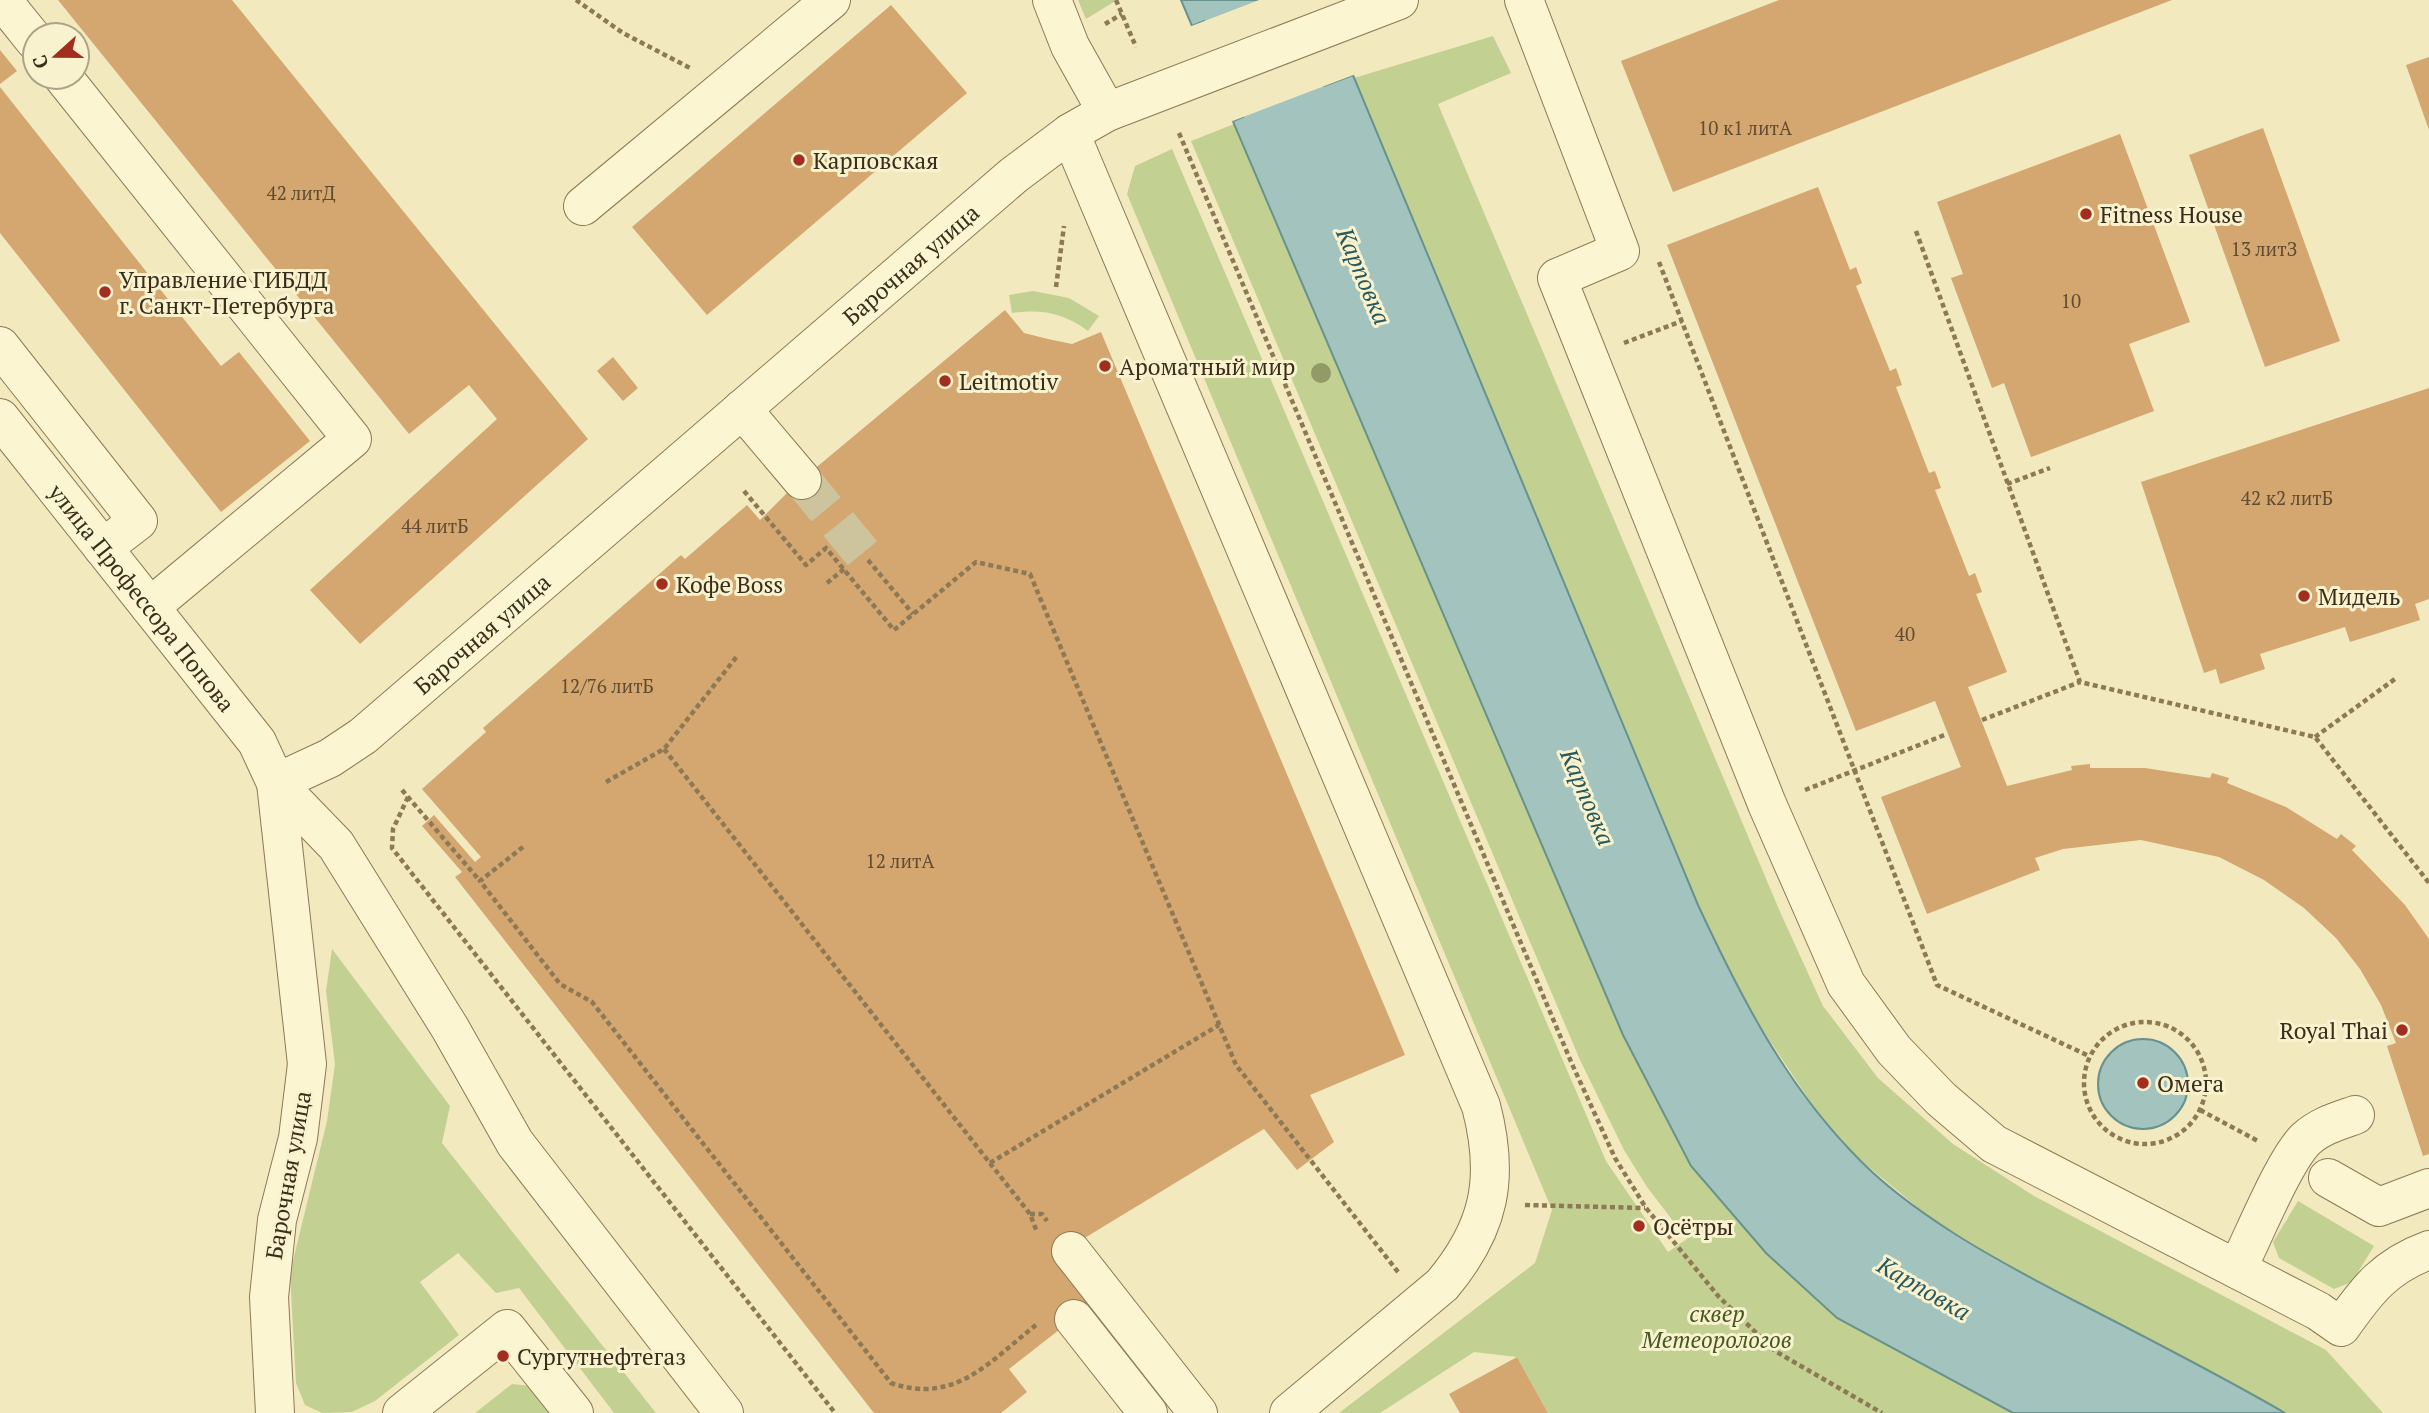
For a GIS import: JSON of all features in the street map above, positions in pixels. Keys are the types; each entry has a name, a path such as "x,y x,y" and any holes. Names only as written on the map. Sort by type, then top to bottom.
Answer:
{"street":[{"path":"2,0 21,24"},
{"path":"583,206 831,0"},
{"path":"1052,0 1070,46 1107,112"},
{"name":"Барочная улица","path":"275,1413 269,1297 277,1220 298,1138 307,1064 276,783 330,758 363,736 1014,175 1070,133 1107,112 1399,0"},
{"path":"1524,0 1620,251 1557,278 1768,804 1846,984 1894,1050 1941,1099 1994,1144 2318,1311 2341,1327 2370,1285 2407,1258 2429,1250"},
{"path":"74,91 352,439 150,607"},
{"path":"1070,133 1481,1106 1490,1139 1492,1174 1487,1205 1477,1235 1461,1262 1442,1285 1289,1413"},
{"path":"0,346 138,521 103,548"},
{"path":"742,409 802,480"},
{"name":"улица Профессора Попова","path":"0,418 257,742 276,783"},
{"path":"276,783 336,845 450,1028 515,1143 724,1413"},
{"path":"2237,1269 2291,1159 2306,1139 2328,1124 2355,1115"},
{"path":"2328,1178 2378,1207 2429,1188"},
{"path":"1055,1246 1198,1413"},
{"path":"1058,1319 1148,1413"},
{"path":"402,1413 507,1329 574,1413"}],"path":[{"path":"576,0 623,33 727,87"},
{"path":"1116,0 1136,47"},
{"path":"1179,133 1572,1065 1615,1158 1646,1208 1719,1297 1774,1351 1882,1413"},
{"path":"1056,287 1064,225"},
{"path":"1916,231 2080,682"},
{"path":"1655,250 1937,985 2089,1056"},
{"path":"1589,357 1682,321"},
{"path":"2007,484 2050,468"},
{"path":"744,491 806,565 826,548 894,630 976,562 1030,574 1236,1065 1395,1268"},
{"path":"868,560 913,614"},
{"path":"827,583 844,569"},
{"path":"606,782 664,749 738,655"},
{"path":"2315,737 2395,679"},
{"path":"1982,720 2080,682 2315,737 2429,883"},
{"path":"1768,804 1947,734"},
{"path":"664,749 1055,1246"},
{"path":"402,790 480,881 560,984 593,1002 891,1383 911,1390 931,1391 951,1387 1058,1319"},
{"path":"408,797 393,829 392,848 835,1413"},
{"path":"480,881 523,847"},
{"path":"2134,1023 2153,1023 2172,1028 2193,1047 2205,1073 2205,1092 2200,1110 2188,1126 2164,1141 2136,1144 2117,1138 2102,1127 2090,1112 2084,1093 2084,1074 2089,1056 2101,1040 2116,1029 2134,1023"},
{"path":"990,1163 1219,1024"},
{"path":"1541,1208 1646,1208"}],"green space":[{"path":"1078,0 1117,0 1086,19"},
{"path":"1493,36 1511,73 1438,104 1781,914 1823,1006 1878,1078 1953,1144 2034,1196 2326,1350 2383,1413 2285,1413 2228,1380 2015,1270 1928,1216 1853,1154 1821,1118 1741,997 1698,905 1354,78"},
{"name":"сквер Метеорологов","path":"1234,124 1623,1035 1691,1166 1837,1318 2013,1413 1548,1413 1517,1357 1474,1352 1380,1413 1339,1413 1535,1263 1552,1210 1127,194 1135,166 1172,149 1606,1161 1668,1252 1687,1239 1647,1187 1624,1150 1580,1060 1191,141"},
{"path":"1033,291 1069,298 1099,316 1088,331 1061,316 1033,312 1012,313 1009,295"},
{"path":"332,949 450,1106 442,1143 656,1413 614,1413 519,1288 496,1293 458,1253 420,1282 459,1335 375,1401 352,1412 322,1413 305,1405 296,1383 290,1273 327,1121 335,1064 326,991"},
{"path":"2298,1201 2374,1246 2352,1282 2334,1289 2279,1258 2273,1242"},
{"path":"512,1384 540,1387 562,1413 475,1413"}],"water":[{"name":"Карповка","path":"1181,0 1288,0 1324,86 1353,75 1698,905 1746,1003 1804,1095 1874,1174 1900,1196 1958,1236 2019,1272 2285,1413 2013,1413 1837,1318 1766,1253 1691,1166 1623,1035 1234,124 1233,121 1243,117 1204,21 1192,26"},
{"name":"Омега","path":"2143,1039 2160,1042 2175,1052 2185,1067 2188,1084 2185,1101 2175,1116 2160,1126 2143,1129 2126,1126 2111,1116 2101,1101 2098,1084 2101,1067 2111,1052 2126,1042"}],"pier":[{"path":"1259,0 1292,0 1325,81 1352,71 1356,74 1230,122 1239,115 1202,25 1193,29 1189,27"}],"building":[{"path":"58,0 232,0 588,439 360,644 310,590 497,419 469,385 409,434 91,41 91,21 75,21"},
{"path":"1779,0 2172,0 1673,192 1621,61"},
{"name":"Карповская","path":"891,5 967,93 707,315 632,227"},
{"path":"0,50 17,71 0,84"},
{"path":"2429,57 2429,130 2406,65"},
{"name":"Управление ГИБДД г. Санкт-Петербурга","path":"0,87 221,366 239,352 310,441 221,512 0,233"},
{"path":"2263,128 2340,341 2265,367 2189,155"},
{"path":"2120,134 2190,322 2129,344 2154,411 2031,457 2004,383 1992,388 1951,278 1963,274 1937,202"},
{"path":"1818,187 1850,270 1856,267 1862,283 1856,286 1890,371 1896,368 1902,385 1896,387 1929,473 1935,471 1941,488 1935,490 1969,576 1975,573 1982,592 1976,594 2007,672 1968,687 2007,786 2072,770 2071,766 2090,764 2090,768 2145,768 2210,778 2212,773 2229,778 2227,783 2286,807 2337,839 2341,834 2356,846 2352,850 2405,905 2429,939 2429,1154 2423,1156 2387,1046 2396,1043 2381,1005 2360,969 2336,938 2304,908 2264,880 2219,857 2141,840 2063,849 2035,858 2040,870 1927,914 1881,797 1961,767 1935,701 1856,731 1667,245"},
{"path":"1005,310 1024,333 1048,339 1072,344 1101,332 1405,1055 1310,1095 1334,1142 1297,1170 1264,1129 1078,1242 1096,1301 1009,1369 1027,1392 1001,1413 874,1413 455,877 462,872 422,826 434,815 475,862 481,857 422,789 486,732 483,728 681,555 685,559 747,505 760,520 794,486"},
{"path":"613,357 638,388 623,401 597,371"},
{"path":"2429,388 2429,599 2415,604 2420,620 2350,642 2345,627 2260,654 2265,669 2220,684 2216,669 2204,673 2141,482"},
{"path":"1517,1357 1548,1413 1460,1413 1449,1394"}],"tunnel":[{"path":"802,480 868,560"}],"place":[{"name":"Карповская","path":"799,160"},
{"name":"Fitness House","path":"2086,214"},
{"name":"Управление ГИБДД г. Санкт-Петербурга","path":"105,292"},
{"name":"Ароматный мир","path":"1105,366"},
{"name":"Leitmotiv","path":"945,381"},
{"name":"Кофе Boss","path":"662,584"},
{"name":"Мидель","path":"2304,596"},
{"name":"Royal Thai","path":"2402,1030"},
{"name":"Омега","path":"2143,1083"},
{"name":"Осётры","path":"1639,1226"},
{"name":"Сургутнефтегаз","path":"503,1356"}]}
